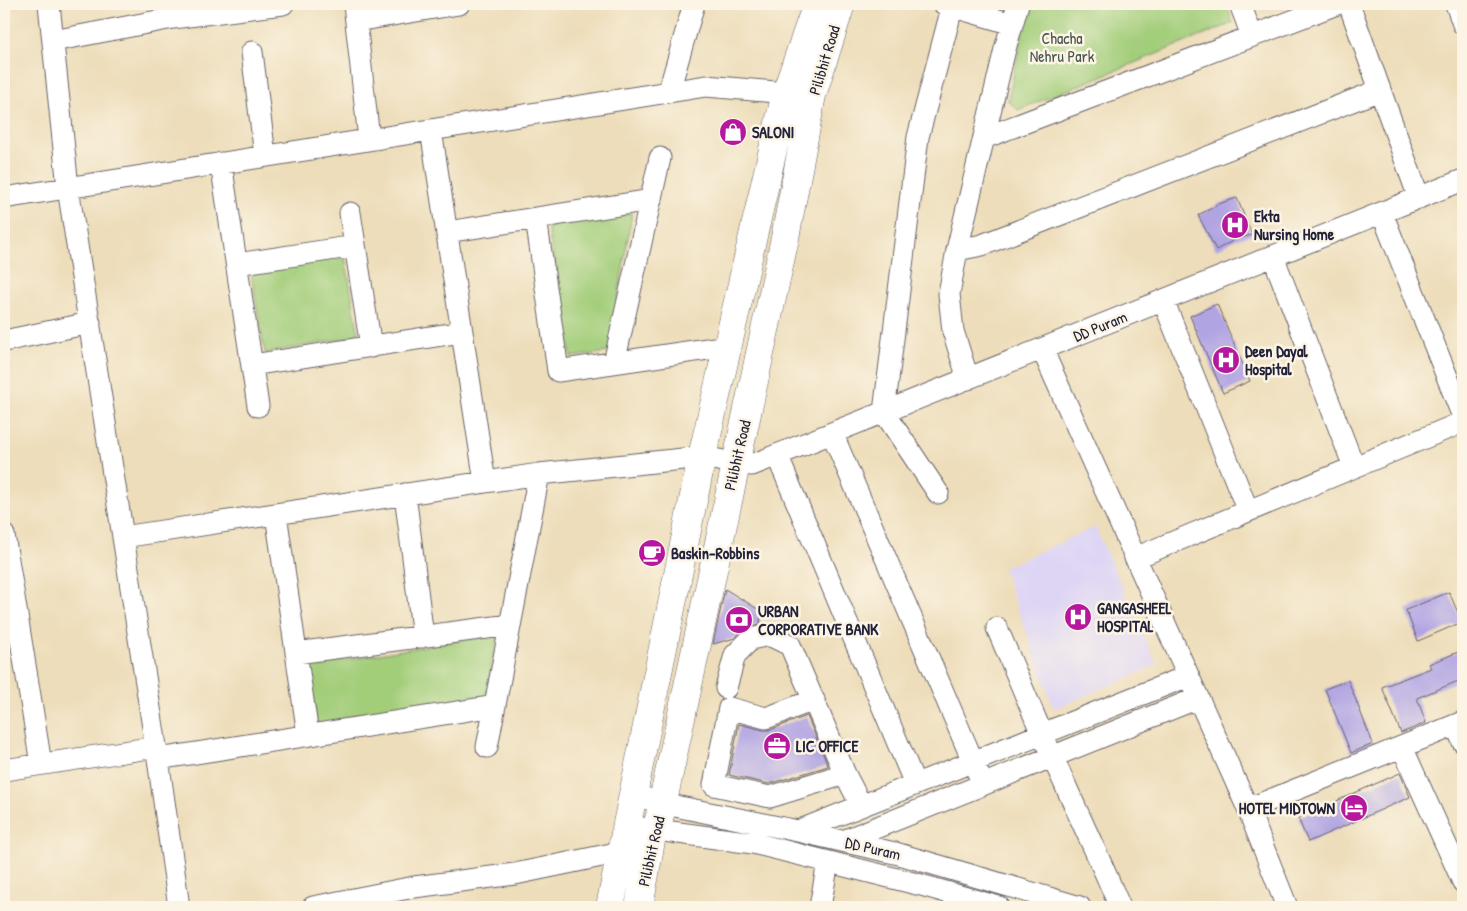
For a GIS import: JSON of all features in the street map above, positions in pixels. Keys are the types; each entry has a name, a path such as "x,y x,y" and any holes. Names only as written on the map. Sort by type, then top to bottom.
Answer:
{"highway":[{"path":"610,907 702,457 728,346 799,94 817,4"},
{"name":"Pilibhit Road","path":"639,907 652,835 656,830 663,802 785,238 799,94 841,4"}],"street":[{"path":"49,4 68,188 157,753 179,907"},
{"path":"53,41 172,11 282,4"},
{"path":"369,139 355,12 459,4"},
{"path":"670,91 694,4"},
{"path":"968,379 953,331 949,294 957,250 1005,48 1018,4"},
{"path":"1240,4 1252,36"},
{"path":"984,138 1337,4"},
{"path":"1349,4 1419,198"},
{"path":"1456,4 1463,24"},
{"path":"938,493 884,412 918,137 950,5 1012,24"},
{"path":"252,52 265,156"},
{"path":"4,198 706,86 799,94"},
{"path":"957,250 982,245 1380,90"},
{"path":"431,130 485,482"},
{"path":"614,363 660,158"},
{"path":"221,163 258,406"},
{"name":"DD Puram","path":"123,537 539,474 702,457 752,465 1463,180"},
{"path":"447,232 651,200"},
{"path":"350,213 371,346"},
{"path":"1382,213 1463,417"},
{"path":"536,218 558,371 728,346"},
{"path":"237,264 355,246"},
{"path":"1273,256 1354,467"},
{"path":"1163,300 1248,511"},
{"path":"4,341 90,324"},
{"path":"252,366 462,332"},
{"path":"1042,349 1248,809 1287,907"},
{"path":"1135,558 1463,422"},
{"path":"832,433 982,785"},
{"path":"777,455 915,784"},
{"path":"487,747 539,474"},
{"path":"405,494 423,637"},
{"path":"276,514 308,735"},
{"path":"4,535 41,764"},
{"path":"296,653 510,625"},
{"path":"997,628 1042,734 1120,907"},
{"path":"726,688 735,655 751,639 769,635 790,645 845,774 862,806"},
{"path":"798,831 1188,676"},
{"path":"843,841 1198,698"},
{"path":"814,700 766,718 729,708 714,785 770,797 845,774"},
{"path":"4,770 41,764 157,753 308,735 495,706"},
{"path":"1248,809 1402,747 1461,730"},
{"path":"1402,747 1463,882"},
{"name":"DD Puram","path":"634,795 899,854 1080,907"},
{"name":"DD Puram","path":"627,826 753,843 921,884 999,907"},
{"path":"313,907 414,887 515,874 621,852 648,858"},
{"path":"820,907 828,862"}],"shaded area":[{"name":"GANGASHEEL HOSPITAL","path":"1095,527 1157,665 1054,709 1003,568"}],"green space":[{"name":"Chacha Nehru Park","path":"1031,4 1226,4 1233,23 1018,110 1008,101 1023,30"},
{"path":"632,213 609,352 571,357 547,224"},
{"path":"345,257 359,336 265,353 251,274"},
{"path":"498,634 486,699 317,725 307,666"}],"building":[{"path":"1237,198 1252,235 1236,239 1216,250 1198,215 1215,205"},
{"path":"1217,304 1250,381 1223,393 1190,316"},
{"name":"URBAN CORPORATIVE BANK","path":"725,589 761,611 760,624 742,630 735,638 713,644"},
{"path":"1449,592 1462,622 1418,641 1406,610"},
{"path":"1463,650 1463,679 1417,698 1426,723 1401,733 1382,687 1431,668 1429,664"},
{"path":"1348,680 1373,744 1351,753 1325,689"},
{"path":"807,716 828,766 769,784 729,775 739,724 770,730"},
{"name":"HOTEL MIDTOWN","path":"1400,773 1410,797 1308,842 1298,818"}],"place":[{"name":"SALONI","path":"733,132"},
{"name":"Ekta Nursing Home","path":"1235,225"},
{"name":"Deen Dayal Hospital","path":"1226,360"},
{"name":"Baskin-Robbins","path":"652,553"},
{"name":"GANGASHEEL HOSPITAL","path":"1078,617"},
{"name":"URBAN CORPORATIVE BANK","path":"739,620"},
{"name":"LIC OFFICE","path":"777,746"},
{"name":"HOTEL MIDTOWN","path":"1354,808"}]}
